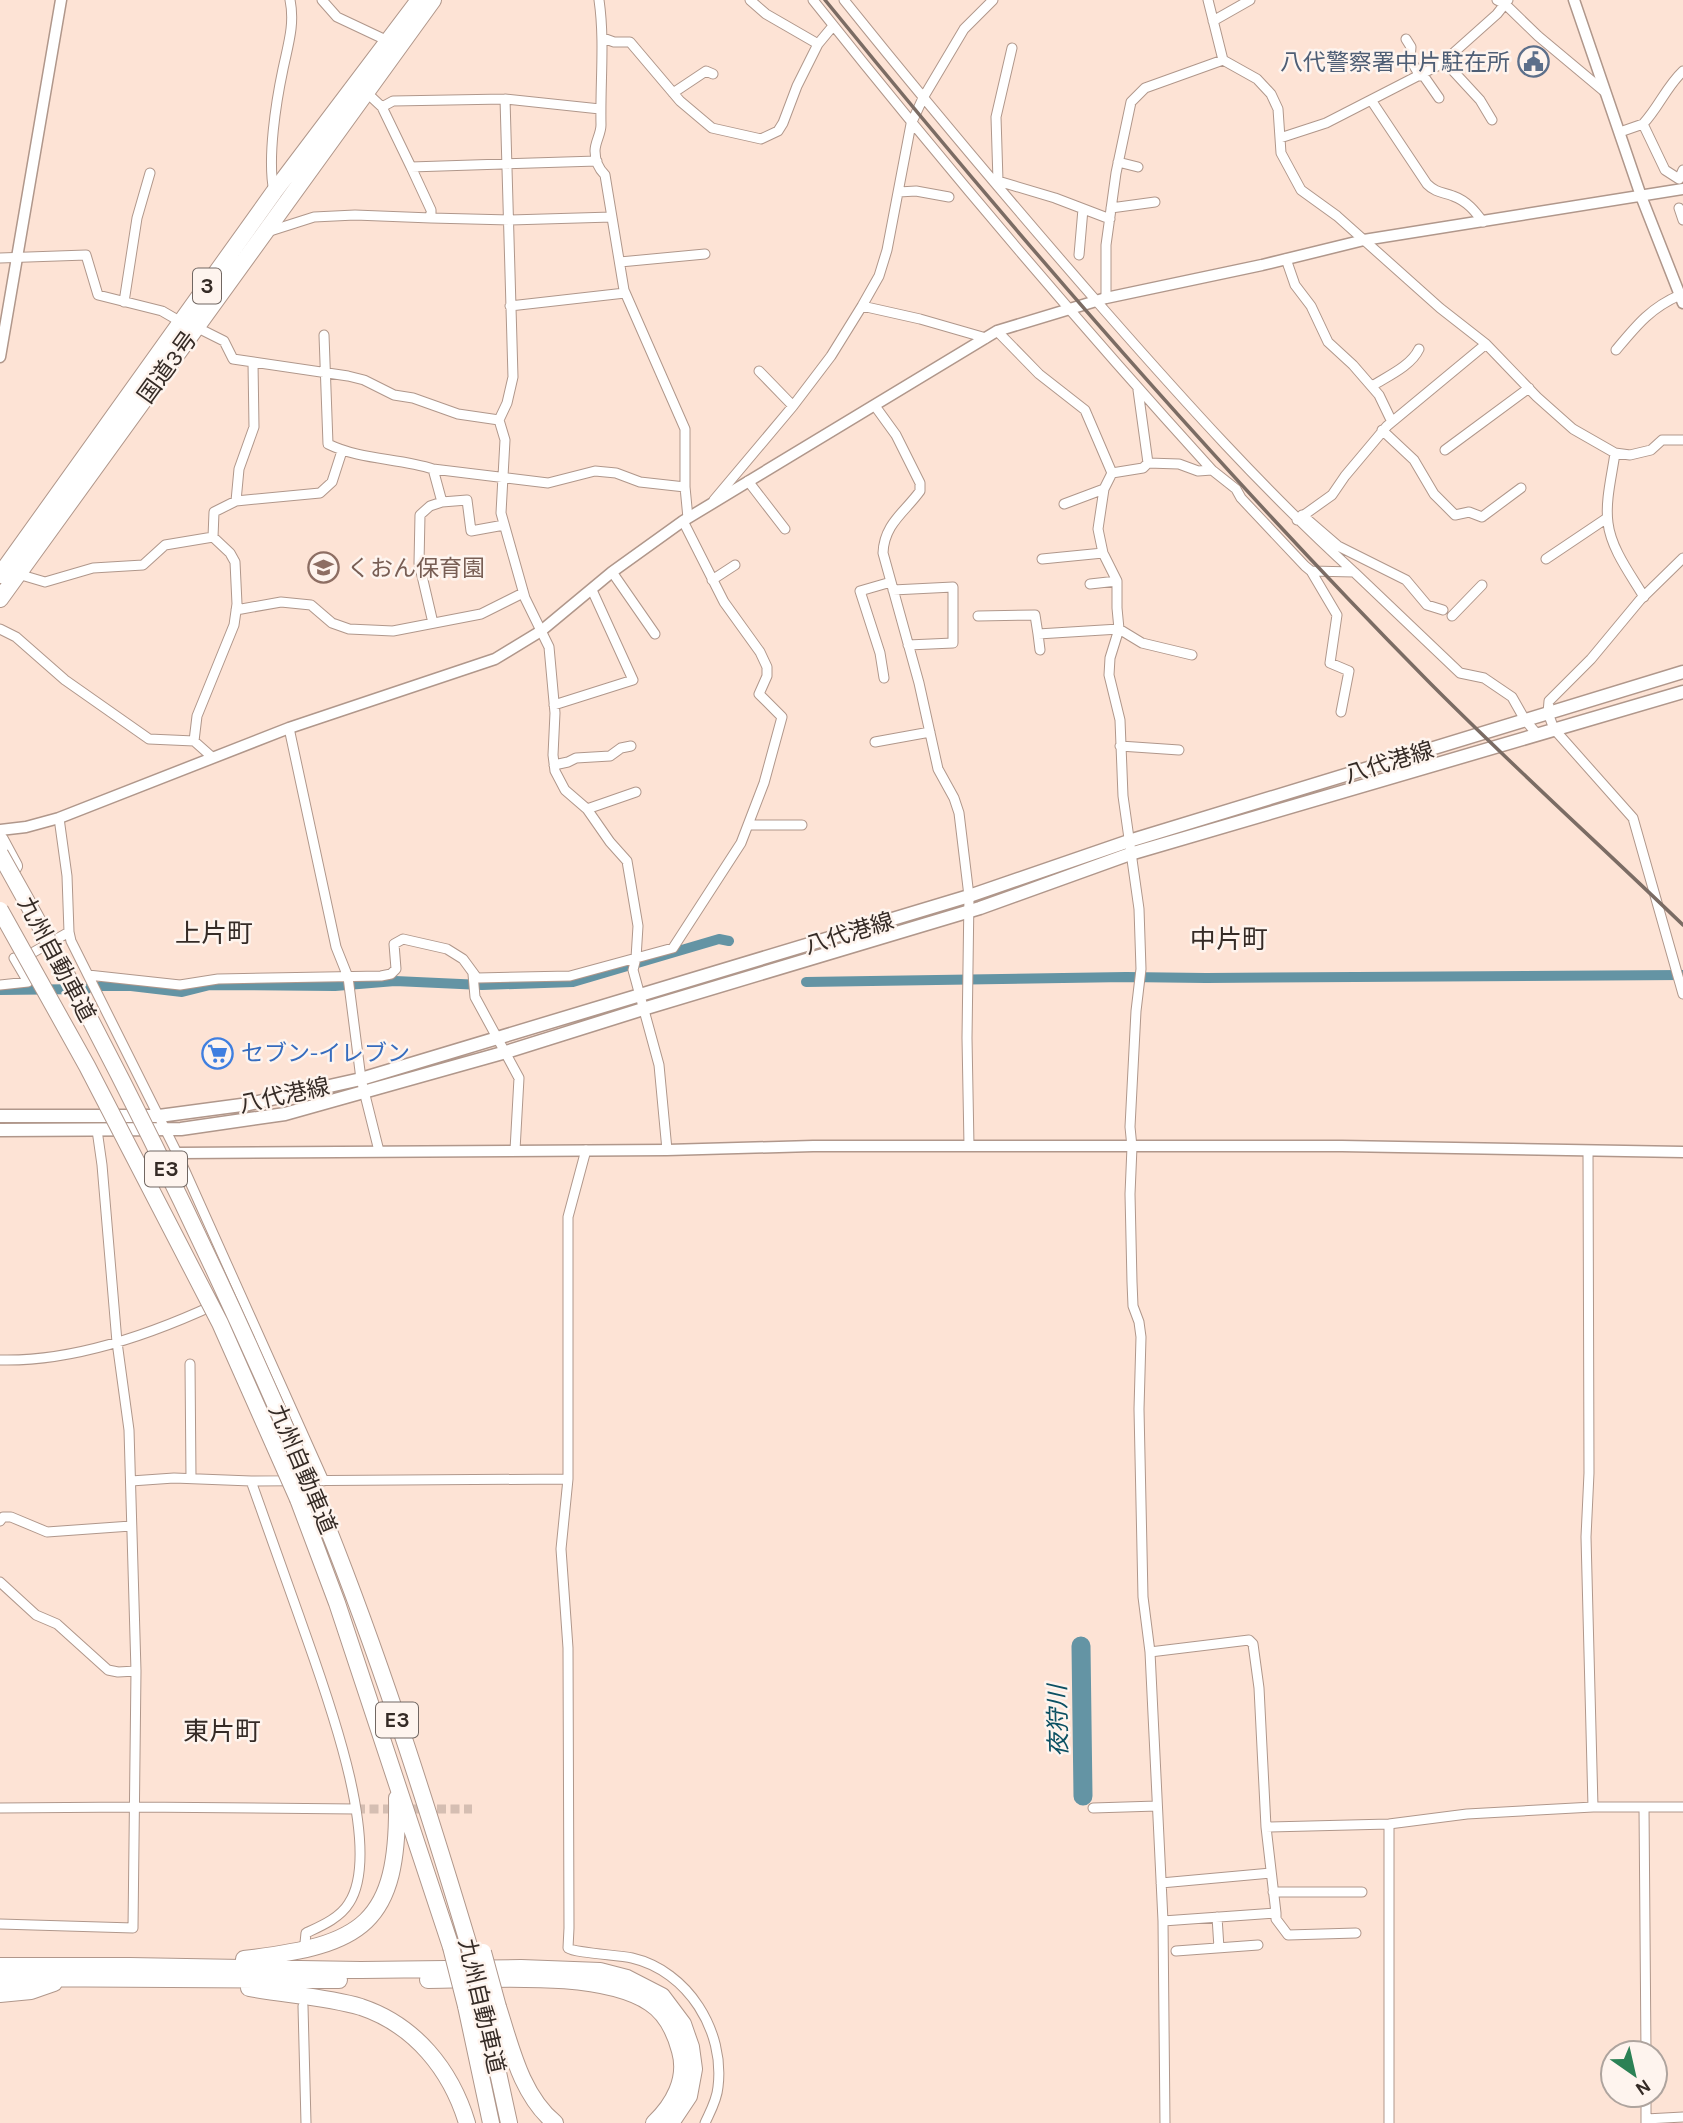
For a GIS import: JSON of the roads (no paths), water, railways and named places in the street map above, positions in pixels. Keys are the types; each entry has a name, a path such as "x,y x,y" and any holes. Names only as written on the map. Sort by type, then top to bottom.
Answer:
{"highway":[{"name":"国道3号","path":"0,599 189,325 274,192 419,0"},
{"name":"国道3号","path":"0,575 189,325 263,233 433,0"},
{"path":"0,840 23,882 43,929"},
{"name":"九州自動車道","path":"0,854 43,929 162,1161 319,1487 477,1951 491,2008 509,2123"},
{"name":"九州自動車道","path":"0,910 93,1078 220,1323 298,1499 333,1591 451,1947 491,2123"},
{"path":"0,918 26,956"},
{"path":"193,1966 292,1954 332,1943 362,1925 376,1909 393,1872 397,1845 397,1795 392,1765"},
{"path":"0,1955 50,1965"},
{"path":"0,1966 600,1970 628,1978 662,1996 683,2024 691,2047 694,2069 689,2096 671,2123"},
{"path":"0,1994 31,1991 70,1977"},
{"path":"0,1978 70,1977 128,1981 589,1982 624,1990 651,2003 668,2020 682,2056 682,2073 677,2094 654,2123"},
{"path":"206,1980 337,2001 383,2016 402,2027 429,2051 454,2090 467,2123"},
{"path":"491,2008 537,2104 555,2123"}],"main road":[{"name":"八代港線","path":"0,1116 159,1116 249,1104 361,1079 498,1038 642,1002 970,911 1130,848 1525,720 1683,672"},
{"name":"八代港線","path":"0,1130 166,1129 285,1114 506,1052 642,1002 970,896 1130,848 1683,692"}],"street":[{"path":"0,357 61,0"},
{"path":"274,192 271,179 277,101 294,18 290,0"},
{"path":"322,0 337,17 388,41"},
{"path":"88,975 180,985 218,979 391,974 396,969 394,944 403,939 447,949 463,959 477,978 570,976 673,948 741,843 764,783 782,717 760,694 768,667 724,602 686,519 685,429 625,292 605,175 598,168 595,149 602,128 600,109 603,38 599,0"},
{"path":"750,0 766,14 818,44"},
{"path":"813,0 911,124 1067,308 1212,470 1236,489 1241,498 1311,571 1337,615 1330,663 1349,671 1340,712"},
{"path":"844,0 923,98 1101,299 1193,411 1354,572 1460,673 1484,678 1513,697 1525,720 1537,734"},
{"path":"708,506 793,406 831,356 862,306 878,276 901,193 911,124 923,98 964,29 993,0"},
{"path":"1208,0 1223,60 1256,79 1270,94 1278,109 1281,153 1301,190 1337,216 1440,308 1486,344 1528,388 1573,429 1615,453 1630,455 1651,450 1661,440 1683,440"},
{"path":"1213,22 1250,0"},
{"path":"1574,0 1642,196 1678,276 1681,299 1660,303 1640,321 1616,350"},
{"path":"1280,138 1326,123 1444,61 1503,1 1538,36 1606,93"},
{"path":"603,38 614,42 630,42 673,93 712,128 761,139 778,131 818,44 834,26"},
{"path":"1406,39 1410,47 1410,59 1439,98"},
{"path":"1012,48 996,117 998,181 1110,219"},
{"path":"1101,299 1111,208 1131,102 1145,88 1223,60"},
{"path":"1444,61 1466,83 1492,120"},
{"path":"673,93 706,71 713,74"},
{"path":"1619,132 1643,124 1655,112 1669,84 1683,71"},
{"path":"366,92 382,107 430,210 431,218"},
{"path":"382,107 393,101 505,99 600,109"},
{"path":"505,99 509,163 513,377 499,420 505,440 501,513 523,593 549,648 554,705 555,771 565,790 587,809 627,861 638,926 633,970 659,1065 667,1150"},
{"path":"1371,100 1427,184 1434,191 1461,200 1472,207 1483,222"},
{"path":"1643,124 1665,170 1678,179 1683,170"},
{"path":"411,167 597,161"},
{"path":"1118,163 1138,167"},
{"path":"124,302 137,218 150,173"},
{"path":"0,830 26,827 59,818 289,728 495,659 541,631 612,572 686,519 998,331 1101,299 1364,240 1683,189"},
{"path":"901,193 916,191 949,197"},
{"path":"1111,208 1155,202"},
{"path":"1679,208 1683,220"},
{"path":"1079,255 1083,209"},
{"path":"263,233 314,217 355,215 510,220 612,217"},
{"path":"620,262 705,254"},
{"path":"0,258 86,256 98,295 162,311 224,341 233,359 364,380 394,395 413,398 458,414 499,420"},
{"path":"1286,259 1295,285 1311,306 1328,342 1380,395 1392,422"},
{"path":"510,306 625,292"},
{"path":"862,306 986,338"},
{"path":"998,331 1039,374 1085,410 1111,473 1104,489 1098,529 1103,553 1117,581 1119,629 1110,658 1109,675 1120,720 1123,796 1139,909 1141,969 1136,1010 1130,1127 1132,1282 1133,1306 1139,1322 1140,1337 1143,1597 1150,1652 1163,1921 1165,2123"},
{"path":"324,335 328,444 342,451 416,463 433,469 548,483 595,471 616,472 640,482 685,488"},
{"path":"1299,518 1332,495 1382,430 1486,344"},
{"path":"1372,386 1415,356 1419,349"},
{"path":"236,501 239,469 254,427 253,363"},
{"path":"759,371 793,406"},
{"path":"1138,388 1148,463"},
{"path":"1445,450 1528,388"},
{"path":"875,406 896,435 920,483 920,491 902,509 883,545 883,553 938,769 954,798 958,813 970,896 967,1038 969,1146"},
{"path":"1382,430 1414,460 1434,494 1455,515 1469,512 1482,517 1521,488"},
{"path":"212,537 214,512 236,501 320,493 332,482 342,451"},
{"path":"1615,453 1608,527 1619,554 1644,597"},
{"path":"1111,473 1143,468 1148,463 1179,464 1198,471 1212,470"},
{"path":"433,469 442,502"},
{"path":"748,481 785,529"},
{"path":"1064,504 1104,489"},
{"path":"433,624 419,563 419,523 424,510 442,502 467,500 471,531 504,525"},
{"path":"1299,518 1338,546 1406,580 1427,606 1443,610"},
{"path":"1546,559 1607,518"},
{"path":"18,574 45,582 93,568 143,565 165,545 212,537"},
{"path":"194,741 197,716 234,625 236,610 235,562 230,553 212,537"},
{"path":"1042,559 1103,553"},
{"path":"1682,991 1633,818 1554,729 1548,713 1549,701 1683,558"},
{"path":"712,580 735,565"},
{"path":"1311,571 1354,572"},
{"path":"612,572 655,634"},
{"path":"1090,584 1117,581"},
{"path":"1452,616 1482,585"},
{"path":"884,678 880,653 860,591 892,586 953,587 953,643 908,645"},
{"path":"554,705 633,680 593,590"},
{"path":"236,610 281,602 311,605 332,623 349,629 393,631 481,614 523,593"},
{"path":"978,616 1035,615 1040,650"},
{"path":"0,629 16,638 65,680 149,739 194,741 212,757"},
{"path":"1038,634 1119,629 1142,643 1192,654"},
{"path":"289,728 336,947 348,977 361,1079 379,1151"},
{"path":"875,741 930,732"},
{"path":"554,765 576,758 610,756 621,748 631,746"},
{"path":"1121,746 1179,750"},
{"path":"587,809 636,792"},
{"path":"59,818 69,932 177,1153 239,1293 319,1487"},
{"path":"748,825 802,825"},
{"path":"0,985 28,982 13,958 32,953 69,932"},
{"path":"473,974 475,998 519,1078 515,1150"},
{"path":"0,1924 133,1928 136,1671 129,1430 117,1342 105,1192 97,1130"},
{"path":"177,1153 667,1150 813,1146 1342,1146 1683,1152"},
{"path":"586,1150 568,1217 568,1479 561,1549 568,1647 567,1943 573,1952 599,1952 654,1966 686,1990 704,2014 715,2040 719,2066 718,2088 705,2123"},
{"path":"1588,1151 1589,1473 1586,1537 1593,1807"},
{"path":"0,1360 27,1360 117,1342 203,1310 239,1293"},
{"path":"190,1364 191,1478"},
{"path":"131,1482 191,1478 319,1487 568,1479"},
{"path":"251,1481 328,1698 356,1809 360,1875 349,1904 328,1922 306,1933 305,1943"},
{"path":"0,1521 3,1517 11,1517 47,1532 131,1526"},
{"path":"0,1582 36,1615 57,1624 108,1670 136,1671"},
{"path":"1150,1652 1249,1640 1253,1644 1259,1688 1266,1827 1276,1919 1288,1935 1356,1933"},
{"path":"1093,1808 1157,1806"},
{"path":"1266,1827 1388,1824 1467,1814 1593,1807 1683,1807"},
{"path":"1644,1807 1646,2039"},
{"path":"0,1808 356,1809"},
{"path":"1388,1824 1389,2123"},
{"path":"1161,1883 1271,1873"},
{"path":"1273,1892 1362,1892"},
{"path":"1163,1921 1276,1913"},
{"path":"1217,1917 1219,1948"},
{"path":"1176,1951 1258,1945"},
{"path":"303,2006 306,2123"},
{"path":"1646,2121 1683,2117"}],"waterway":[{"path":"101,986 131,986 182,992 210,985 335,986 395,981 482,985 573,982 719,939 729,941"},
{"path":"806,982 1126,977 1683,975"},
{"path":"0,990 87,989"},
{"name":"夜狩川","path":"1081,1646 1083,1796"}],"tunnel":[{"path":"356,1809 472,1809"}],"railway":[{"path":"825,0 1043,261 1193,432 1347,598 1458,711 1683,925"}],"place":[{"name":"八代警察署中片駐在所","path":"1533,62"},
{"name":"くおん保育園","path":"324,568"},
{"name":"セブン-イレブン","path":"218,1053"}],"district":[{"name":"上片町","path":"214,933"},
{"name":"中片町","path":"1229,939"},
{"name":"東片町","path":"222,1731"}]}
